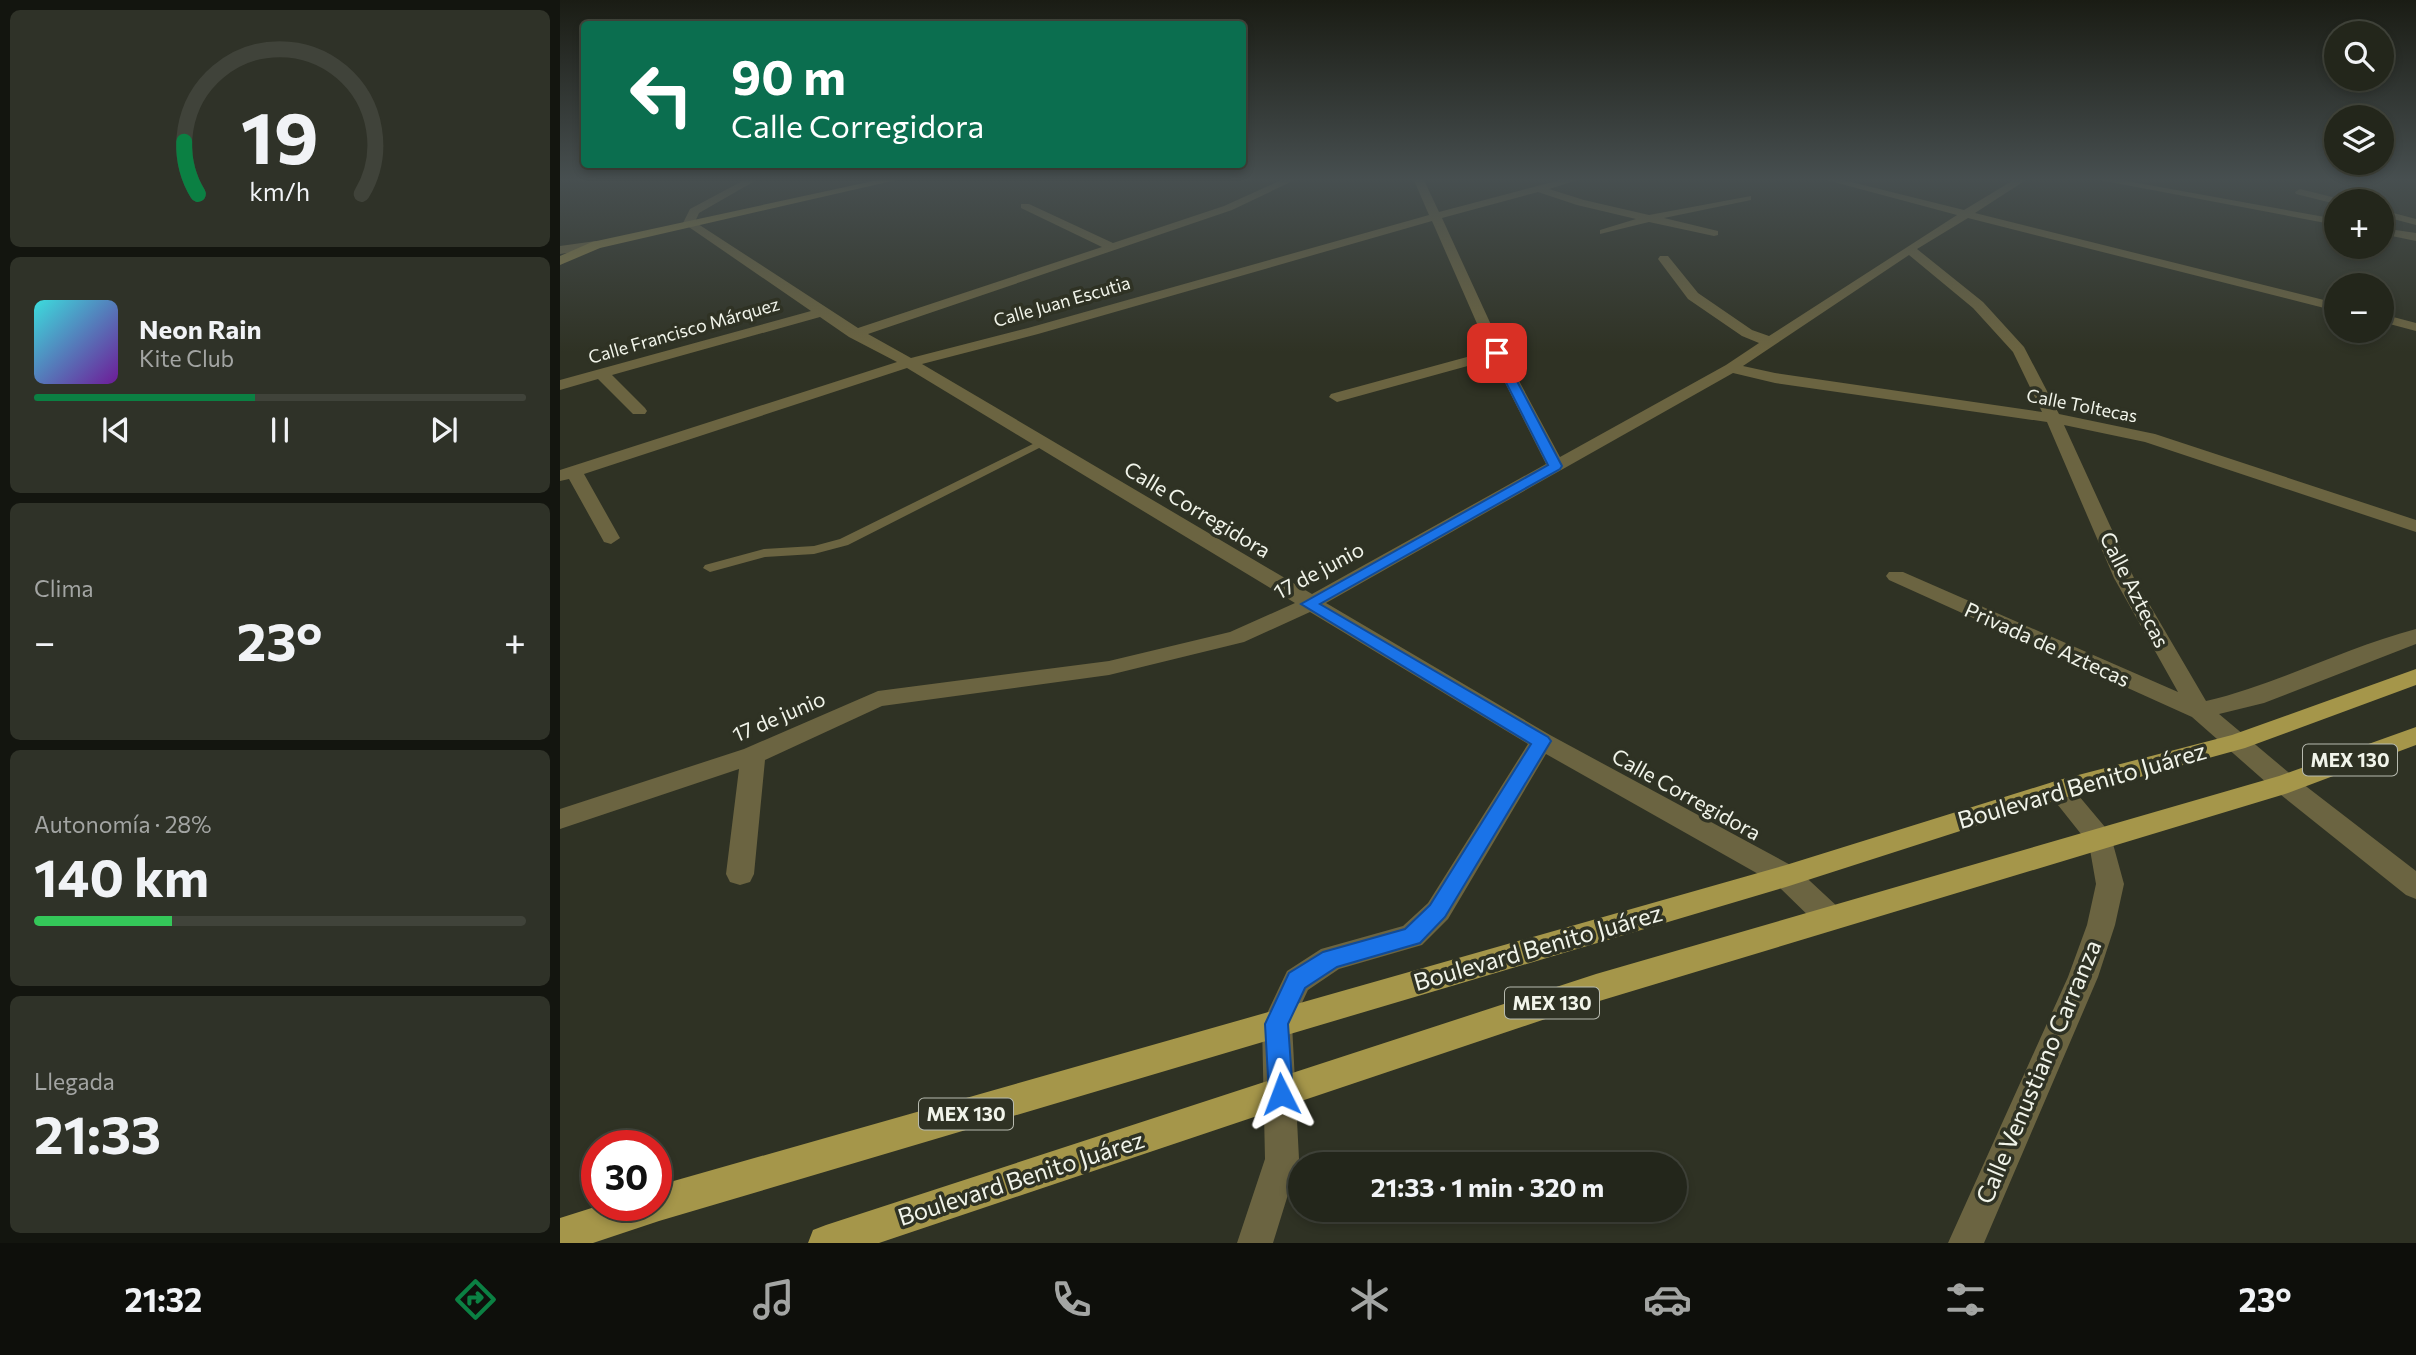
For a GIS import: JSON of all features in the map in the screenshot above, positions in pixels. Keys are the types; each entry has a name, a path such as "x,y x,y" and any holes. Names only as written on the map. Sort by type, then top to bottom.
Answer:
{"main road":[{"name":"Boulevard Benito Juárez","path":"672,1200 1786,876 2059,790 2237,742 2416,677"},
{"name":"Boulevard Benito Juárez","path":"826,1243 1596,988 1829,916 2101,840 2285,784 2416,736"},
{"name":"Boulevard Benito Juárez","path":"560,1236 605,1221"}],"street":[{"path":"560,250 634,236"},
{"name":"Calle Corregidora","path":"709,236 819,313 854,334 909,363 1542,741 1786,876 1829,916"},
{"path":"1089,236 1114,248"},
{"path":"854,334 1148,236"},
{"name":"Calle Juan Escutia","path":"567,474 909,363 1367,236"},
{"path":"1445,236 1497,353 1556,466"},
{"name":"17 de junio","path":"560,819 753,755 878,699 1109,668 1236,637 1309,604 1731,368 1930,236"},
{"path":"2054,236 2324,304"},
{"path":"560,261 596,245"},
{"name":"Calle Aztecas","path":"1909,249 1978,305 2019,350 2053,418 2124,578 2200,711 2285,784 2416,887"},
{"path":"1664,259 1693,296 1746,333 1770,342"},
{"name":"Calle Francisco Márquez","path":"560,385 819,313"},
{"path":"2394,321 2416,327"},
{"path":"1337,397 1497,353"},
{"name":"Calle Toltecas","path":"1731,368 1775,378 2053,418 2184,448 2416,526"},
{"path":"602,374 639,411"},
{"path":"567,474 611,538"},
{"name":"Privada de Aztecas","path":"1896,576 2200,711"},
{"path":"2200,711 2256,697 2416,636"},
{"path":"1255,1243 1282,1160 1277,1024 1297,981 1331,958 1412,936 1438,911 1542,741"},
{"path":"740,874 753,755"},
{"name":"Calle Venustiano Carranza","path":"1966,1243 2083,977 2101,925 2110,884 2101,840 2059,790"}],"lane":[{"path":"710,568 764,553 814,550 844,542 1041,443"}],"route":[{"path":"1281,1094 1277,1024 1297,981 1331,958 1412,936 1438,911 1542,741 1309,604 1556,466 1497,353"}]}
